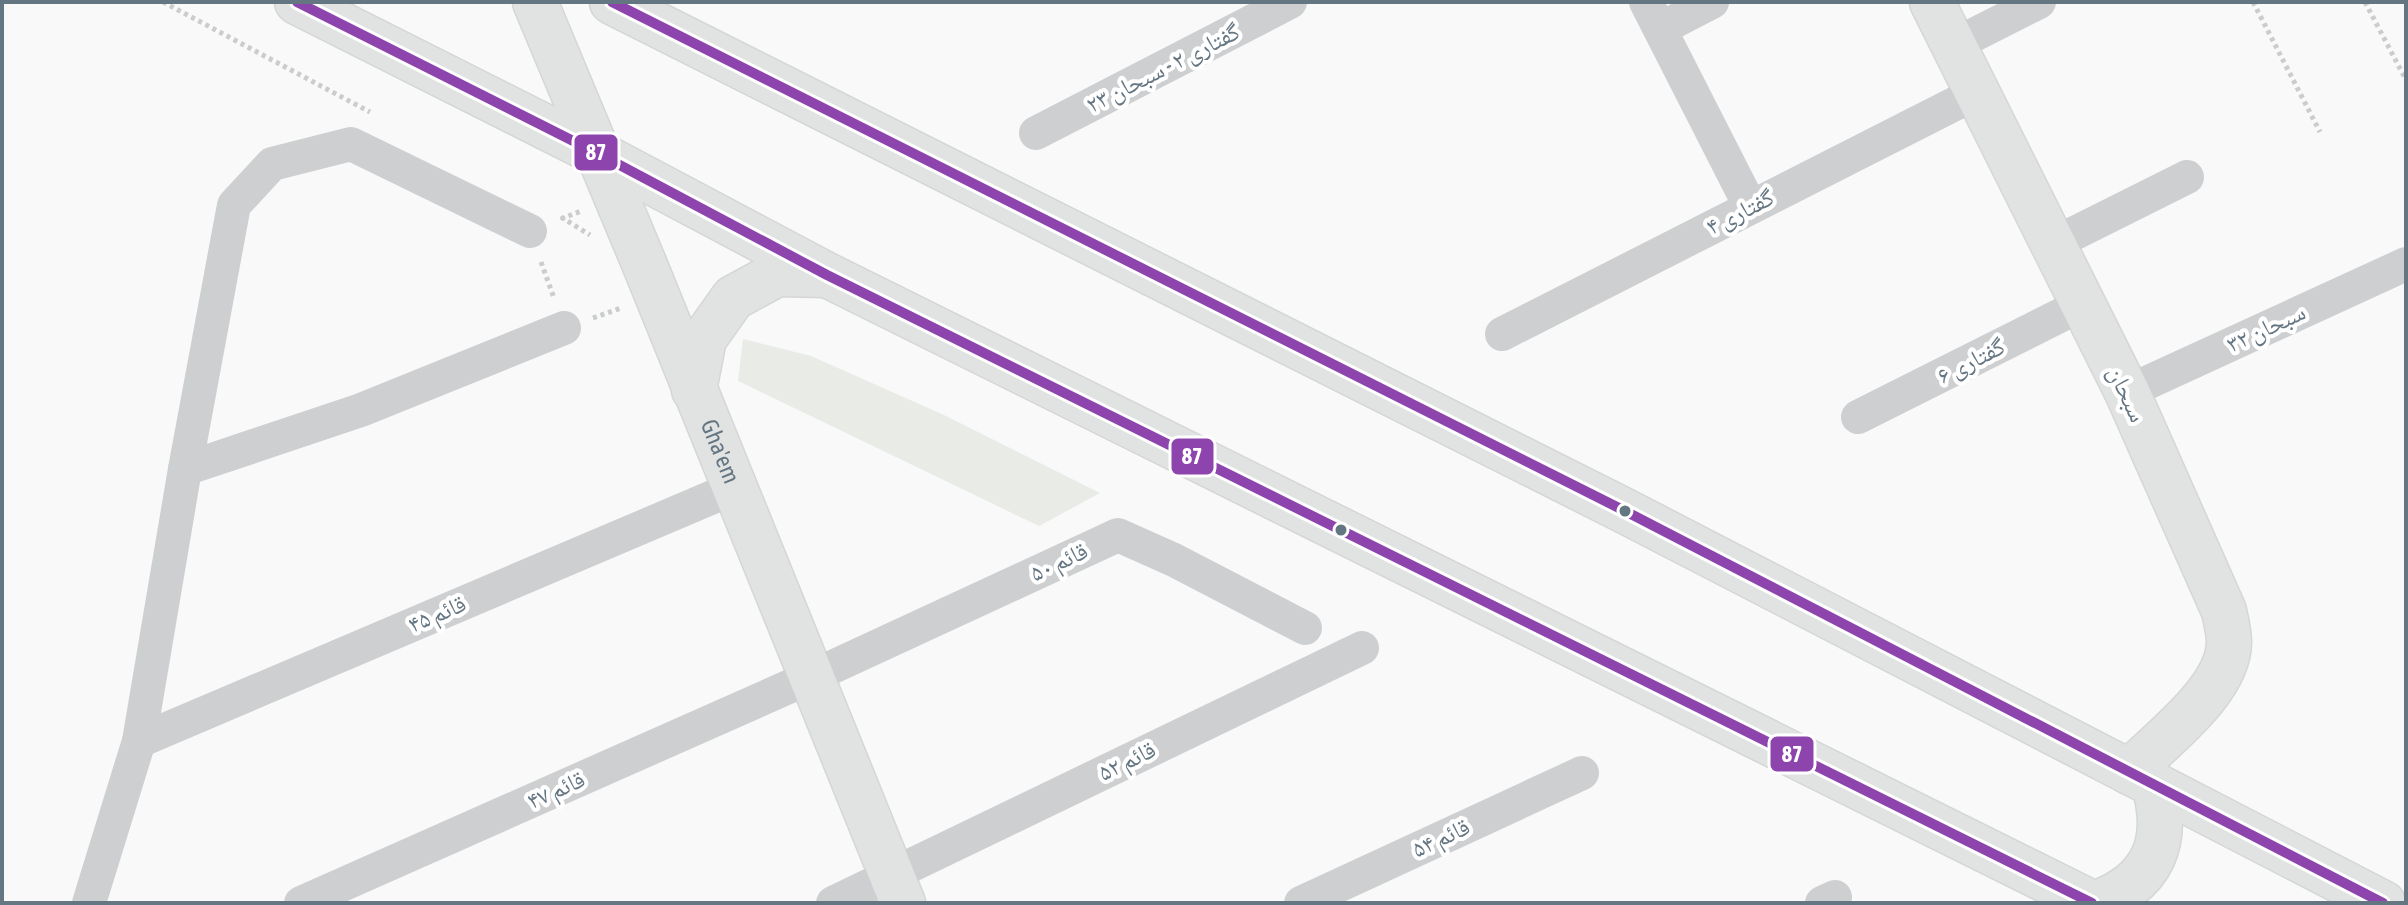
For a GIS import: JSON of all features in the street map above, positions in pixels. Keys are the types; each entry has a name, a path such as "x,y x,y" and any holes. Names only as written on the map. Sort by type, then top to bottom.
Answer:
{"main road":[{"path":"297,2 597,153 827,275 2094,903 2118,895 2138,880 2153,858 2161,834 2161,809 2141,778"},
{"name":"Gha'em","path":"535,2 897,888"},
{"path":"612,2 1611,504 2383,903"},
{"name":"سبحان","path":"1932,2 2127,392 2224,611 2229,642 2222,676 2190,712 2141,778"},
{"path":"694,390 704,339 733,298 777,274 827,275"}],"street":[{"name":"گفتاری ۲ - سبحان ۲۳","path":"1036,133 1290,2"},
{"path":"1712,2 1653,15 1750,206"},
{"path":"1954,45 2039,2"},
{"name":"گفتاری ۴","path":"1502,334 1978,92"},
{"path":"89,903 139,741 234,205 272,164 351,144 530,231"},
{"path":"2053,244 2187,177"},
{"name":"سبحان ۳۲","path":"2127,392 2406,264"},
{"name":"گفتاری ۶","path":"1858,417 2083,304"},
{"path":"185,469 361,410 564,328"},
{"name":"قائم ۴۵","path":"139,741 734,488"},
{"name":"قائم ۵۰","path":"811,677 1118,535 1174,560 1305,628"},
{"name":"قائم ۵۲","path":"833,903 897,888 1362,648"},
{"name":"قائم ۴۷","path":"301,903 811,677"},
{"name":"قائم ۵۴","path":"1301,903 1582,773"}],"path":[{"path":"2253,2 2320,132"},
{"path":"2365,2 2406,80"},
{"path":"616,198 530,231 564,328 655,297"}],"shaded area":[{"path":"743,339 811,356 944,415 1100,493 1039,526 738,381"}],"transit line":[{"name":"87","path":"297,2 597,153 827,275 2092,903"},
{"name":"87","path":"612,2 1625,511 2383,903"}]}
